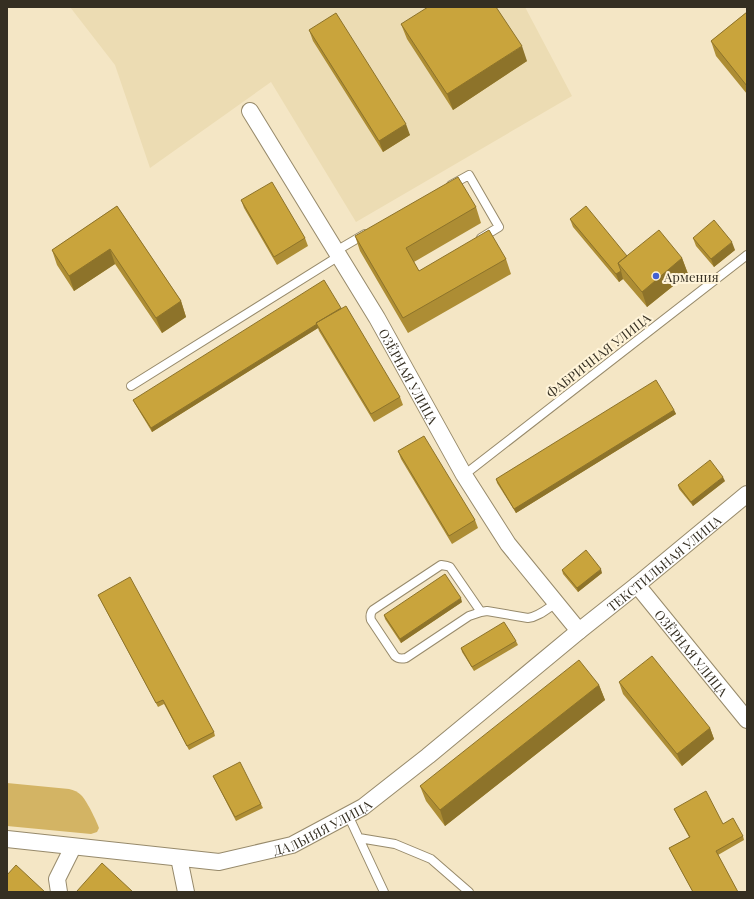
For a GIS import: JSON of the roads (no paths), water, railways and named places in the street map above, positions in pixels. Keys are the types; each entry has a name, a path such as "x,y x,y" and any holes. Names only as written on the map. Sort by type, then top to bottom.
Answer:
{"street":[{"name":"ОЗЁРНАЯ УЛИЦА","path":"250,111 377,318 464,475 508,544 579,631"},
{"name":"ТЕКСТИЛЬНАЯ УЛИЦА","path":"579,631 747,494"},
{"name":"ОЗЁРНАЯ УЛИЦА","path":"637,585 747,720"},
{"name":"ДАЛЬНЯЯ УЛИЦА","path":"7,839 219,862 292,845 363,807 428,756 579,631"},
{"path":"59,892 57,879 73,847"},
{"path":"179,858 186,892"}],"lane":[{"path":"442,190 469,175 499,227 473,243"},
{"path":"131,386 338,254 369,232"},
{"name":"ФАБРИЧНАЯ УЛИЦА","path":"464,475 747,254"},
{"path":"481,612 450,567 441,565 373,610 370,617 395,656 403,659 469,616 481,612 492,612 532,618 556,603"},
{"path":"348,815 384,892"},
{"path":"359,838 394,844 431,859 469,892"}],"place":[{"name":"Армения","path":"656,276"}]}
